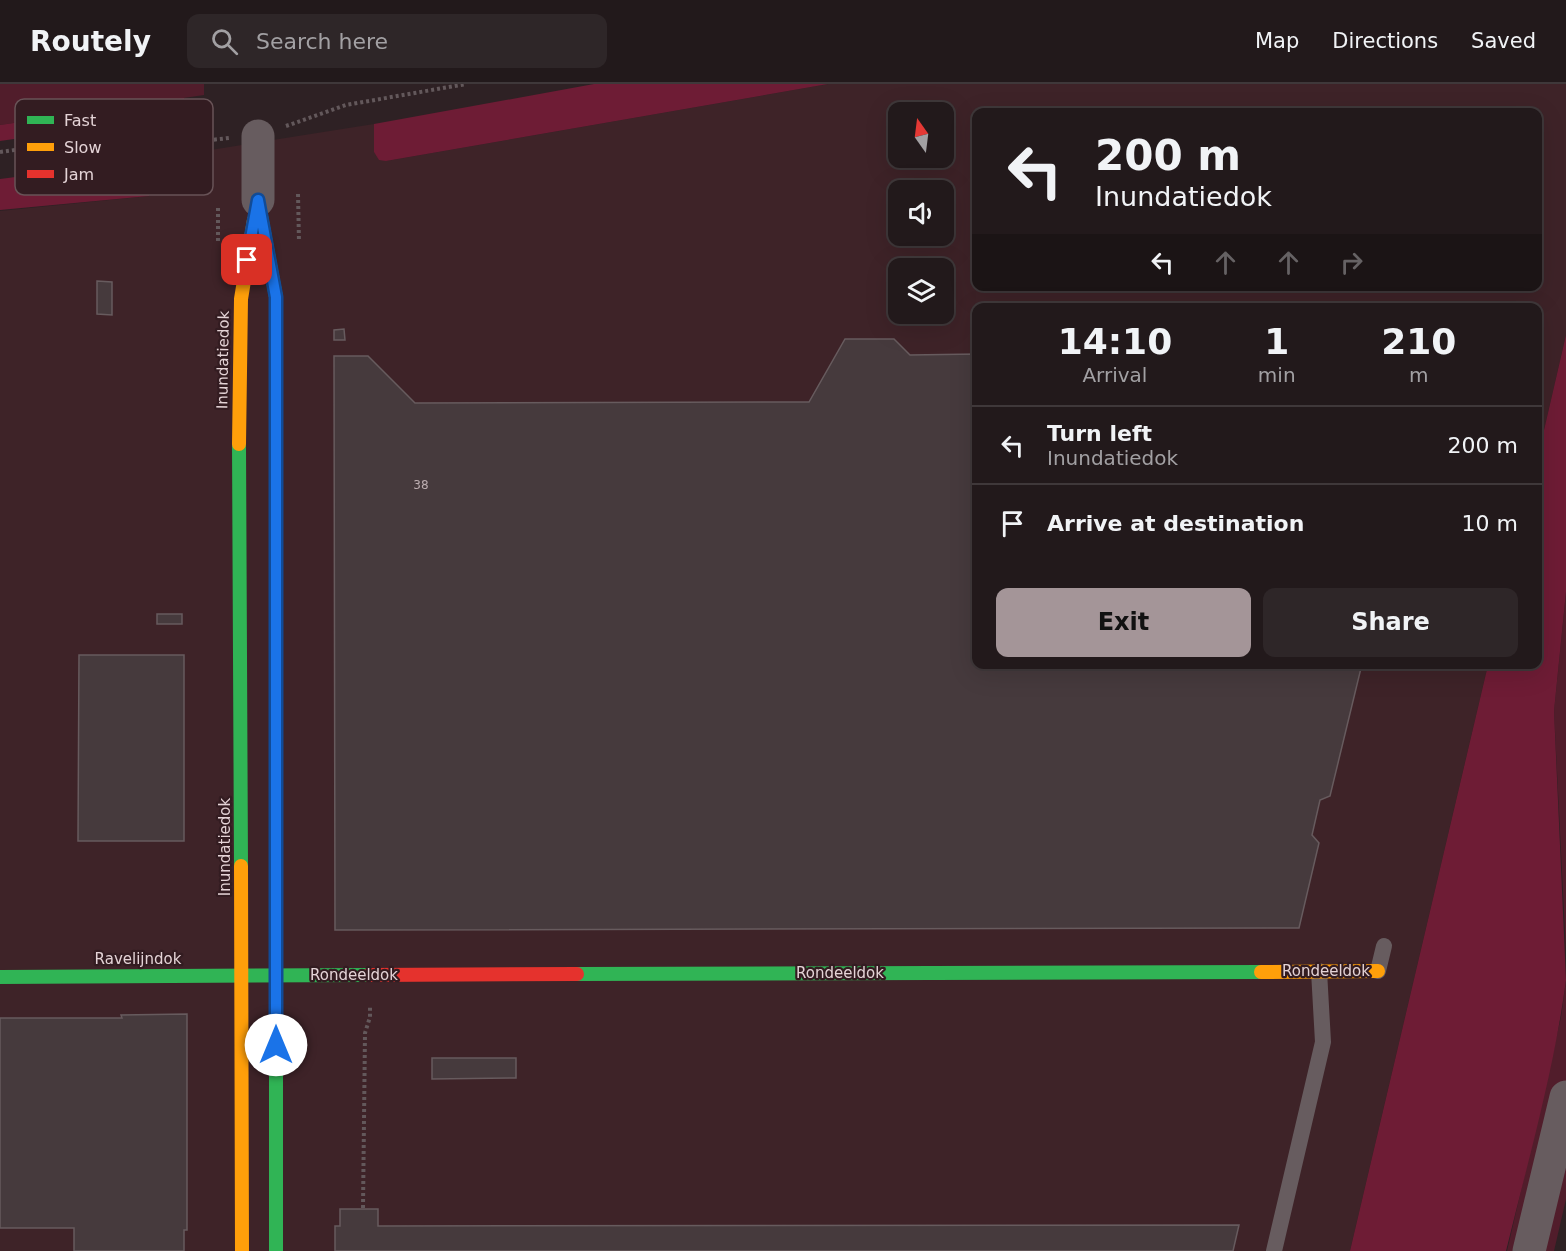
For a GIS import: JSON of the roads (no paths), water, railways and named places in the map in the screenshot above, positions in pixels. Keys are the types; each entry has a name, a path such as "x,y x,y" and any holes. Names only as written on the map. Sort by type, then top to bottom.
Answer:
{"street":[{"path":"258,136 258,200 276,297 276,1251"},
{"name":"Inundatiedok","path":"242,1251 239,489 241,299 258,200"},
{"name":"Rondeeldok","path":"276,975 1378,971"},
{"name":"Ravelijndok","path":"0,977 276,975"},
{"path":"1529,1251 1566,1097"}],"lane":[{"name":"Rondeeldok","path":"1378,971 1384,946"},
{"path":"1274,1251 1323,1042 1319,972"}]}
